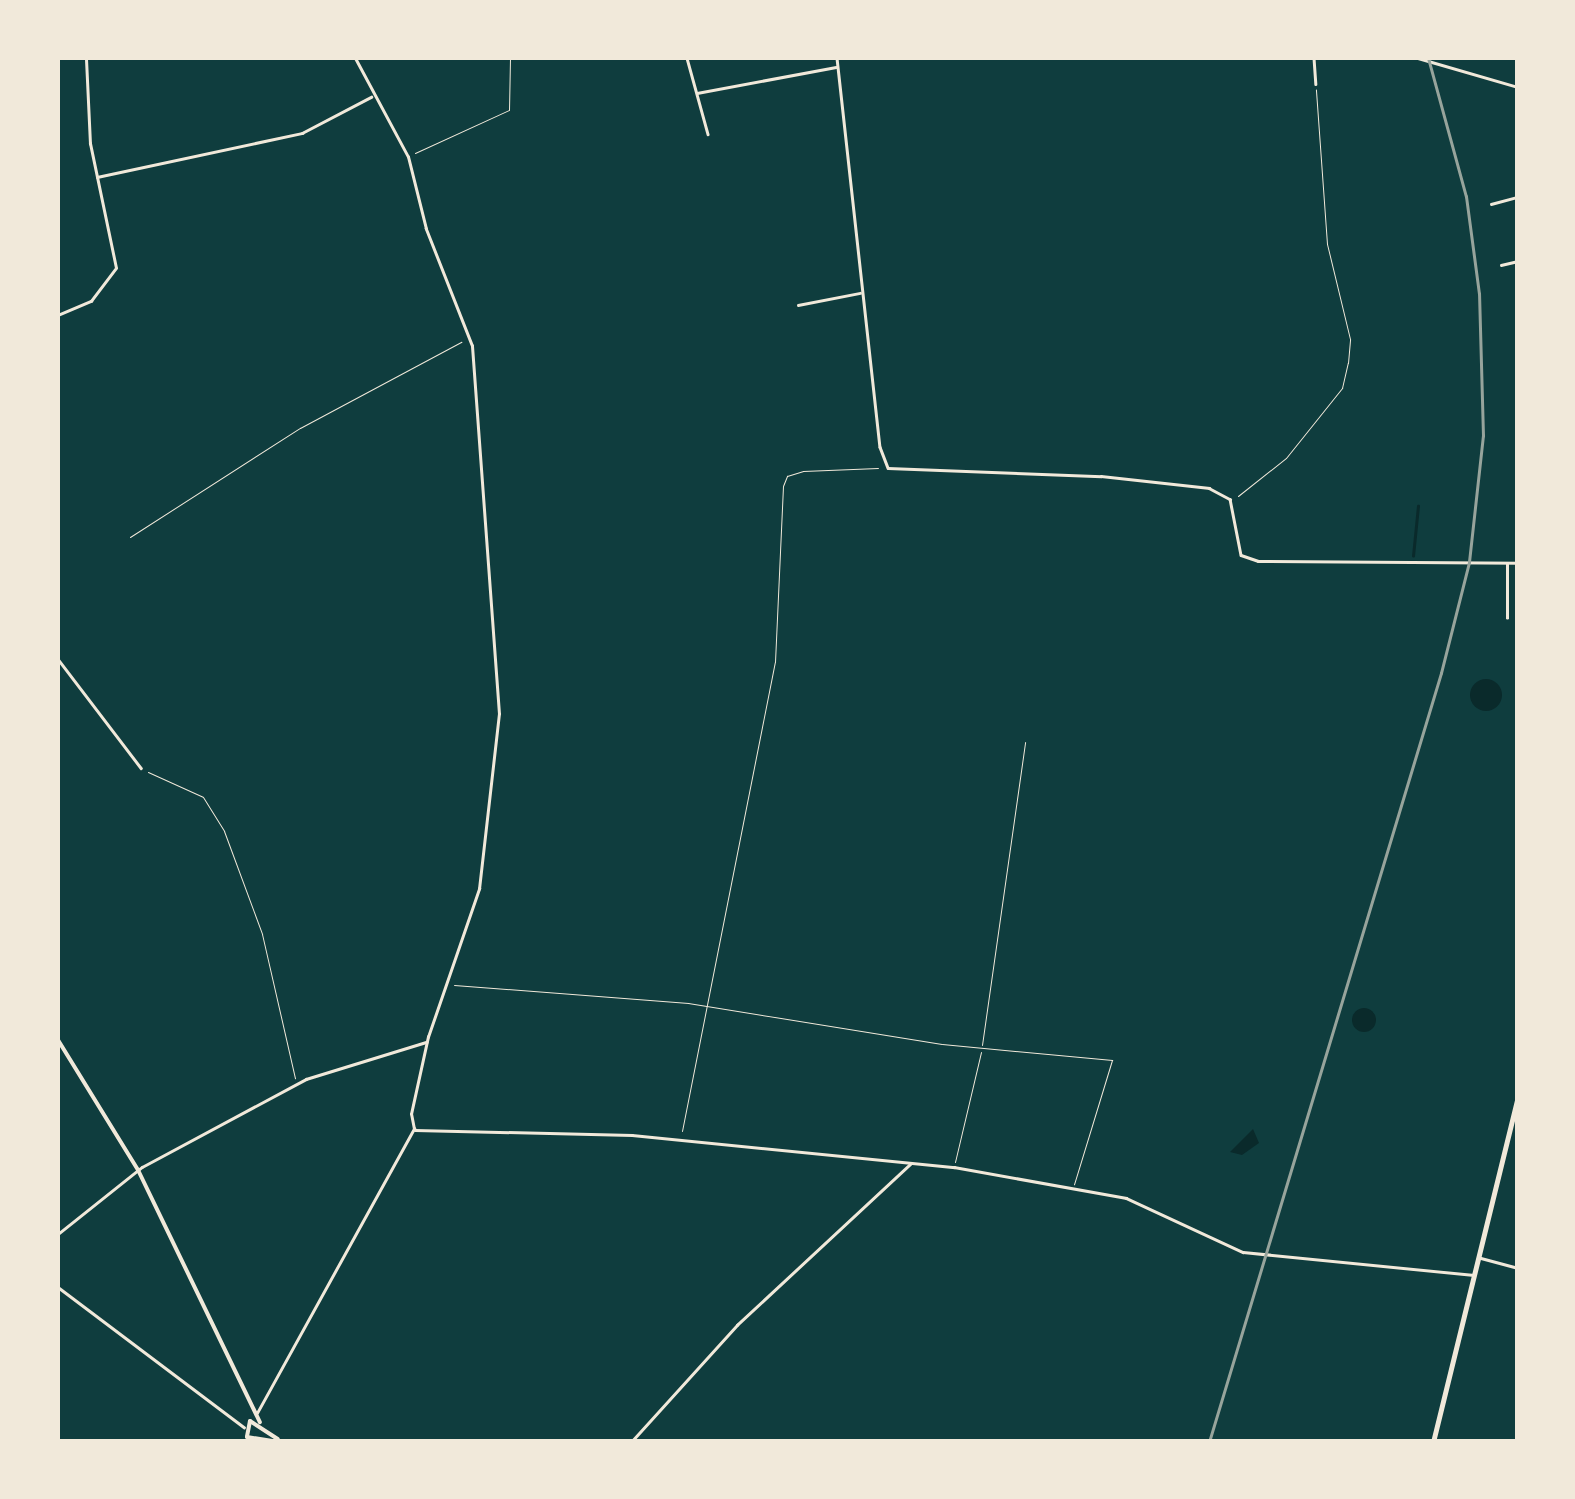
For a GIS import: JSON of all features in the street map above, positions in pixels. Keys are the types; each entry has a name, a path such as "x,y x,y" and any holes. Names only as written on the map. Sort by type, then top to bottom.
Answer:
{"main road":[{"path":"58,1040 138,1170 248,1401 261,1424 279,1442"},
{"path":"1433,1442 1518,1097"},
{"path":"248,1401 250,1421"},
{"path":"250,1421 261,1424"},
{"path":"250,1421 244,1427 250,1440 279,1442"},
{"path":"259,1438 261,1424"}],"street":[{"path":"58,315 103,291 116,268 96,177 86,58"},
{"path":"256,1414 414,1129 411,1114 428,1042 478,888 500,695 487,489 468,338 426,229 408,157 372,97 355,58"},
{"path":"687,58 708,134"},
{"path":"836,58 884,465 1100,476 1209,488 1231,501 1234,540 1244,559 1518,562"},
{"path":"1314,58 1316,84"},
{"path":"1418,58 1518,86"},
{"path":"697,93 838,67"},
{"path":"96,177 302,132 372,97"},
{"path":"1491,204 1518,198"},
{"path":"1501,265 1518,261"},
{"path":"798,305 862,293"},
{"path":"1507,618 1508,562"},
{"path":"58,659 141,768"},
{"path":"58,1234 138,1170 297,1084 410,1042 428,1042"},
{"path":"414,1129 680,1139 954,1167 1141,1203 1243,1252 1475,1275"},
{"path":"631,1442 737,1324 911,1163"},
{"path":"1480,1257 1518,1268"},
{"path":"58,1287 244,1427"}],"path":[{"path":"408,157 509,110 510,58"},
{"path":"1231,501 1286,458 1342,388 1348,363 1350,339 1328,244 1316,84"},
{"path":"130,537 300,428 468,338"},
{"path":"680,1139 778,644 783,486 787,476 803,471 884,465"},
{"path":"954,1167 982,1048 1025,742"},
{"path":"141,768 203,797 224,831 262,934 297,1084"},
{"path":"446,984 706,1006 982,1048 1112,1060 1072,1187"}],"water":[{"path":"1486,679 1497,684 1502,695 1497,706 1486,711 1475,706 1470,695 1475,684"},
{"path":"1364,1008 1376,1020 1364,1032 1352,1020"},
{"path":"1253,1129 1259,1143 1242,1155 1230,1152"}],"waterway":[{"path":"1413,556 1418,506"}],"railway":[{"path":"1209,1442 1441,673 1469,562 1483,436 1479,294 1466,197 1428,58"}]}
